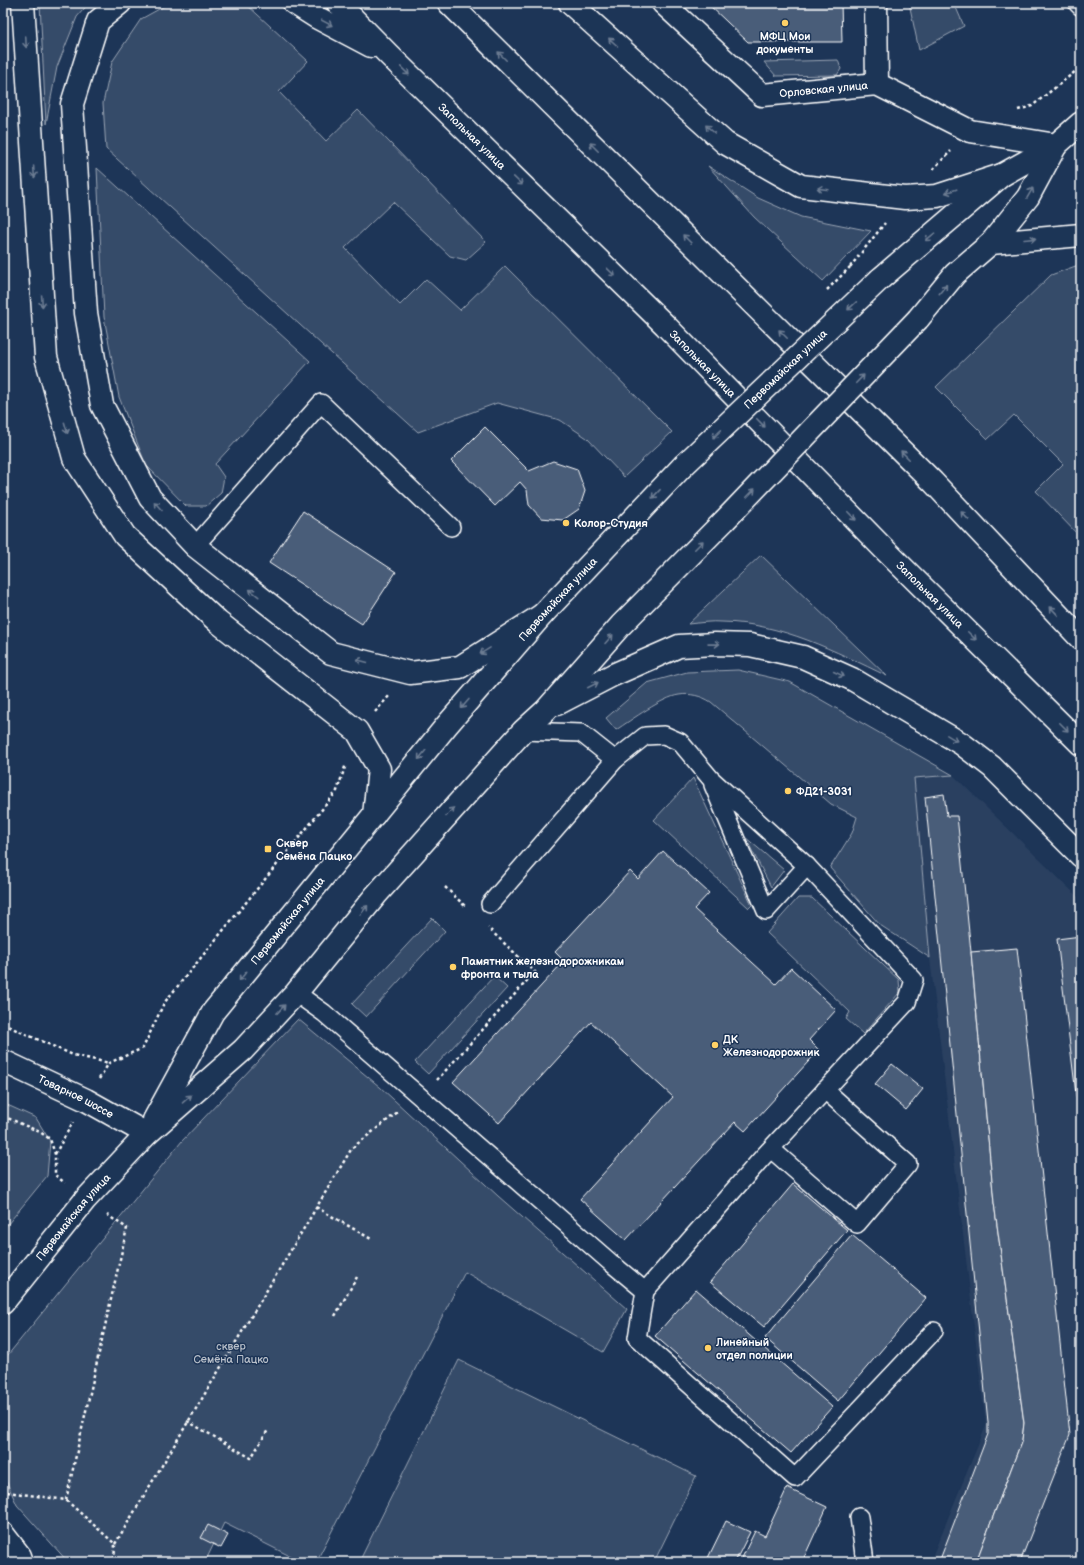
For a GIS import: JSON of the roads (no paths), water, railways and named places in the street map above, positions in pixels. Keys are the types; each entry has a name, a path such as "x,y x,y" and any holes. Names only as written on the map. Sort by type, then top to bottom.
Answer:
{"street":[{"path":"23,3 46,357 74,458 125,536 218,622 357,731 379,770 374,815"},
{"path":"120,3 98,21 72,104 86,313 102,405 150,498 194,546 331,654 410,674 460,667 542,615"},
{"path":"294,3 316,17 389,55"},
{"name":"Запольная улица","path":"338,3 389,55 665,325 890,555 1081,744"},
{"path":"449,3 933,482 1081,639"},
{"path":"570,3 725,143 801,186 905,198 937,196 1002,175"},
{"name":"Орловская улица","path":"663,3 762,95 877,84 970,131 1056,145"},
{"path":"876,3 877,84"},
{"name":"Первомайская улица","path":"147,1134 214,1012 447,725 542,615 683,466 880,279 1002,175 1056,145 1081,123"},
{"name":"Первомайская улица","path":"3,1303 85,1200 147,1134 243,1050 296,992 376,895 523,731 546,710 621,625 724,521 918,319 955,274 991,243 1028,197 1056,145"},
{"path":"991,243 1081,235"},
{"path":"546,710 613,675 678,646 714,644 750,645 803,657 852,679 962,744 992,767 1081,856"},
{"name":"Товарное шоссе","path":"3,1061 86,1100 147,1134"},
{"path":"3,1534 18,1556"}],"lane":[{"path":"1077,3 1081,8"},
{"path":"194,546 321,403 451,527"},
{"path":"523,731 581,733 615,760"},
{"path":"490,904 615,760 645,736 664,735 680,742 711,779 807,866 914,980 907,1002 771,1149 645,1291 637,1338 796,1478 934,1331"},
{"path":"711,779 766,911 807,866"},
{"path":"296,992 324,1013 645,1291"},
{"path":"771,1149 857,1224 908,1164 825,1090"},
{"path":"859,1517 864,1562"}],"place":[{"name":"МФЦ Мои документы","path":"785,23"},
{"name":"Колор-Студия","path":"566,523"},
{"name":"ФД21-3031","path":"788,791"},
{"name":"Сквер Семёна Пацко","path":"268,849"},
{"name":"Памятник железнодорожникам фронта и тыла","path":"453,967"},
{"name":"ДК Железнодорожник","path":"715,1045"},
{"name":"Линейный отдел полиции","path":"708,1348"}],"park label":[{"name":"сквер Семёна Пацко","path":"231,1352"}]}
